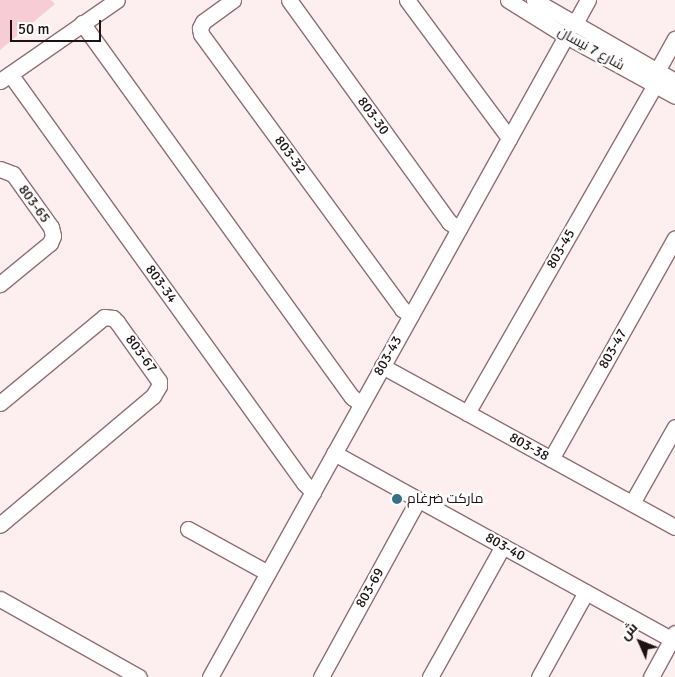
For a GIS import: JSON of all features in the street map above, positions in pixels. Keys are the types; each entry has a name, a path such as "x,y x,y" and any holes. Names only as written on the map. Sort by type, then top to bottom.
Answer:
{"street":[{"path":"5,78 117,0"},
{"name":"803-32","path":"234,0 203,22 200,28 201,34 402,309 411,315"},
{"name":"803-30","path":"289,0 449,222 459,229"},
{"path":"407,0 509,138"},
{"name":"شارع 7 نيسان","path":"508,0 570,30 656,78 675,96"},
{"name":"شارع 7 نيسان","path":"534,0 570,30"},
{"name":"803-43","path":"210,677 509,138 588,0"},
{"path":"82,23 352,397 361,404"},
{"name":"803-45","path":"467,413 656,78 675,39"},
{"name":"803-34","path":"5,78 304,483 313,492"},
{"name":"شارع 7 نيسان","path":"656,78 675,81"},
{"name":"803-65","path":"0,169 13,174 51,228 53,236 50,243 0,284"},
{"name":"803-47","path":"551,459 675,238"},
{"name":"803-67","path":"0,403 104,317 113,318 117,322 159,380 159,386 153,396 0,525"},
{"name":"803-38","path":"382,366 675,527"},
{"path":"632,503 675,427"},
{"name":"803-40","path":"334,454 674,638"},
{"name":"803-69","path":"321,677 418,500"},
{"path":"188,529 268,573"},
{"path":"430,677 503,546"},
{"path":"539,677 586,592"},
{"path":"0,599 139,677"},
{"path":"651,677 674,638"}],"shaded area":[{"path":"0,0 51,0 55,4 0,50"}],"place":[{"name":"ماركت ضرغام","path":"397,499"}]}
